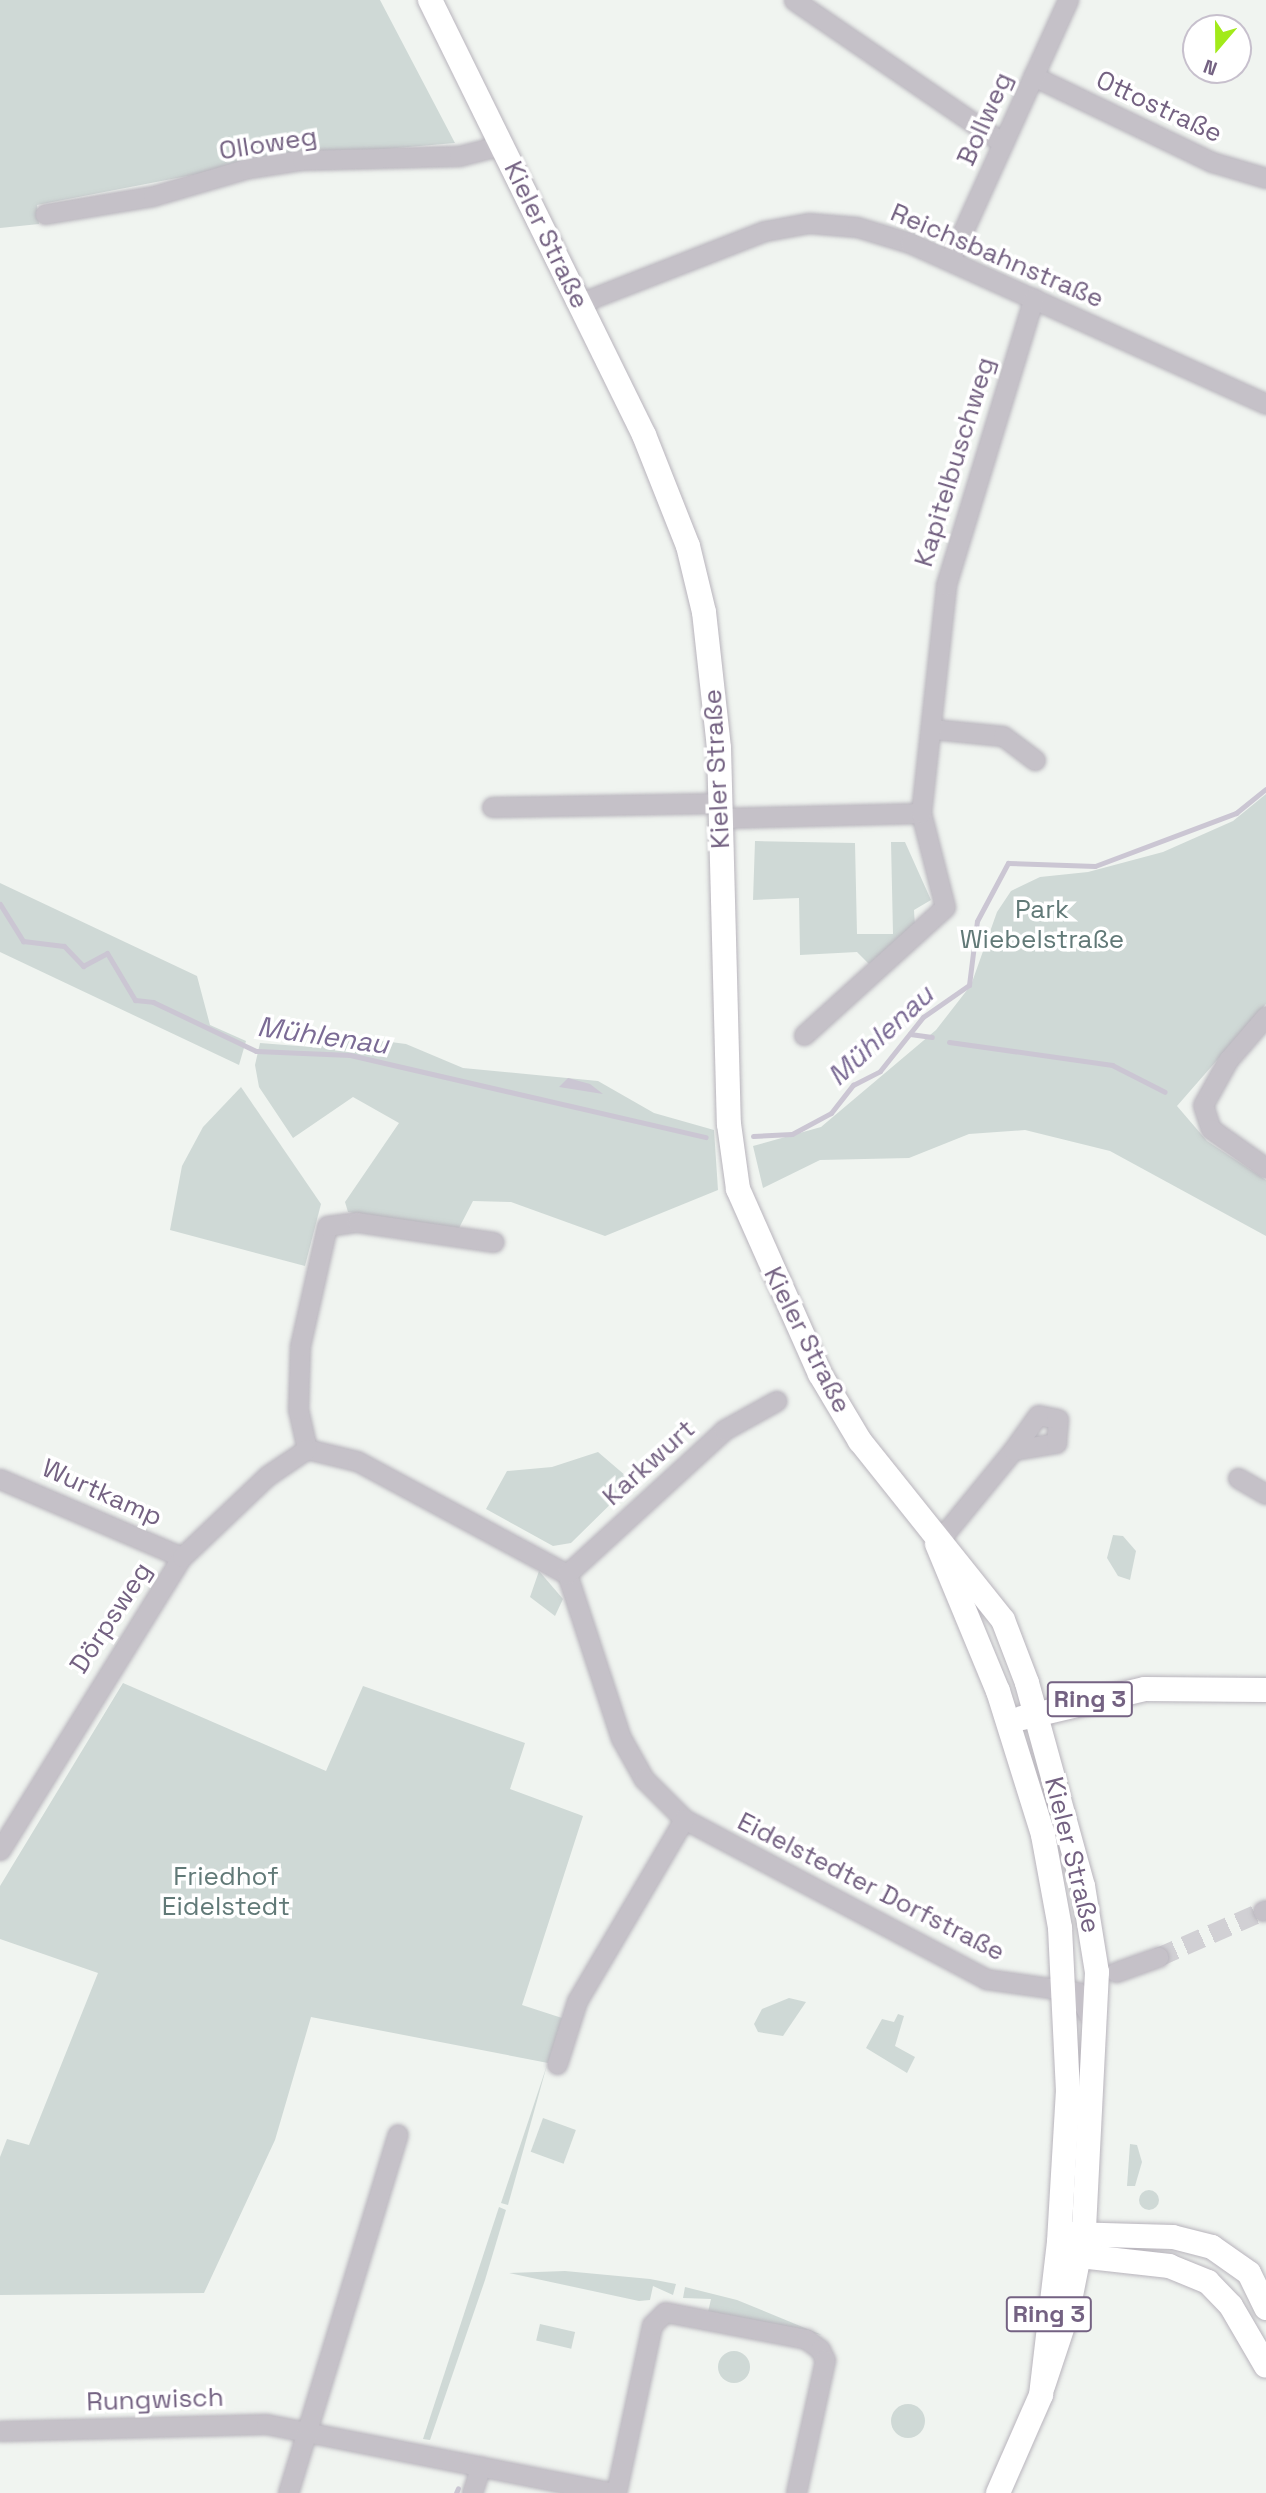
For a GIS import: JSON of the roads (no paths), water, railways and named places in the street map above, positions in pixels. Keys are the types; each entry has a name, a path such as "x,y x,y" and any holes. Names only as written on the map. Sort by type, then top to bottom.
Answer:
{"main road":[{"name":"Kieler Straße","path":"430,0 661,471 688,546 704,612 721,810 729,1124 738,1189 820,1374 860,1441 937,1544 992,1601 1035,1714 1093,1936 1095,2032 1084,2230"},
{"name":"Kieler Straße","path":"937,1544 1008,1722 1052,1871 1068,2090 1070,2249"},
{"name":"Ring 3","path":"1008,1722 1145,1689 1266,1690"},
{"path":"1266,2307 1249,2273 1212,2247 1084,2230 1070,2249 1142,2262 1208,2282 1253,2343 1266,2366"},
{"name":"Ring 3","path":"1017,2493 1037,2440 1040,2397 1070,2249"},
{"path":"1142,2262 1204,2265 1246,2300 1266,2307"},
{"name":"Ring 3","path":"998,2493 1040,2397"}],"street":[{"path":"794,0 1003,143"},
{"name":"Bollweg","path":"950,260 1068,0"},
{"name":"Ottostraße","path":"1033,76 1212,162 1266,178"},
{"name":"Olloweg","path":"45,214 153,196 275,164 459,156 502,145"},
{"name":"Reichsbahnstraße","path":"580,303 753,235 809,223 857,227 950,260 1266,404"},
{"name":"Kapitelbuschweg","path":"804,1035 945,907 921,814 933,729 950,563 1034,298"},
{"path":"933,729 1003,736 1021,744 1035,760"},
{"path":"492,807 921,814"},
{"path":"1266,1016 1207,1089 1203,1105 1212,1129 1266,1168"},
{"path":"494,1242 357,1222 327,1226 300,1346 298,1409 307,1449 357,1461 566,1574"},
{"name":"Karkwurt","path":"566,1574 724,1430 776,1401"},
{"name":"Dörpsweg","path":"0,1850 181,1557 267,1475 307,1449"},
{"path":"937,1544 1013,1450"},
{"path":"1238,1478 1266,1494"},
{"name":"Wurtkamp","path":"0,1479 181,1557"},
{"name":"Eidelstedter Dorfstraße","path":"566,1574 621,1738 645,1779 684,1819 986,1979 1062,1986"},
{"path":"557,2064 577,2001 684,1819"},
{"path":"1116,1972 1158,1957"},
{"path":"1062,1986 1081,1994 1095,2032"},
{"path":"288,2493 311,2431 345,2293 398,2134"},
{"path":"1253,2343 1266,2307"},
{"path":"614,2493 652,2325 666,2312 806,2339 820,2349 825,2360 796,2493"},
{"name":"Rungwisch","path":"0,2431 247,2423 311,2431 614,2493"},
{"path":"472,2493 481,2466"}],"waterway":[{"name":"Mühlenau","path":"753,1136 792,1134 831,1113 853,1085 880,1071 923,1017 969,985 977,921 1008,863 1095,866 1236,813 1266,789"},
{"name":"Mühlenau","path":"0,904 23,941 64,946 83,966 107,953 135,1000 153,1002 256,1051 350,1055 706,1137"},
{"path":"910,1034 932,1037"},
{"path":"949,1042 1112,1065 1165,1092"},
{"path":"456,2493 458,2488"}],"tunnel":[{"path":"1158,1957 1263,1911"}],"park label":[{"name":"Park Wiebelstraße","path":"1042,925"},
{"name":"Friedhof Eidelstedt","path":"226,1892"}]}
